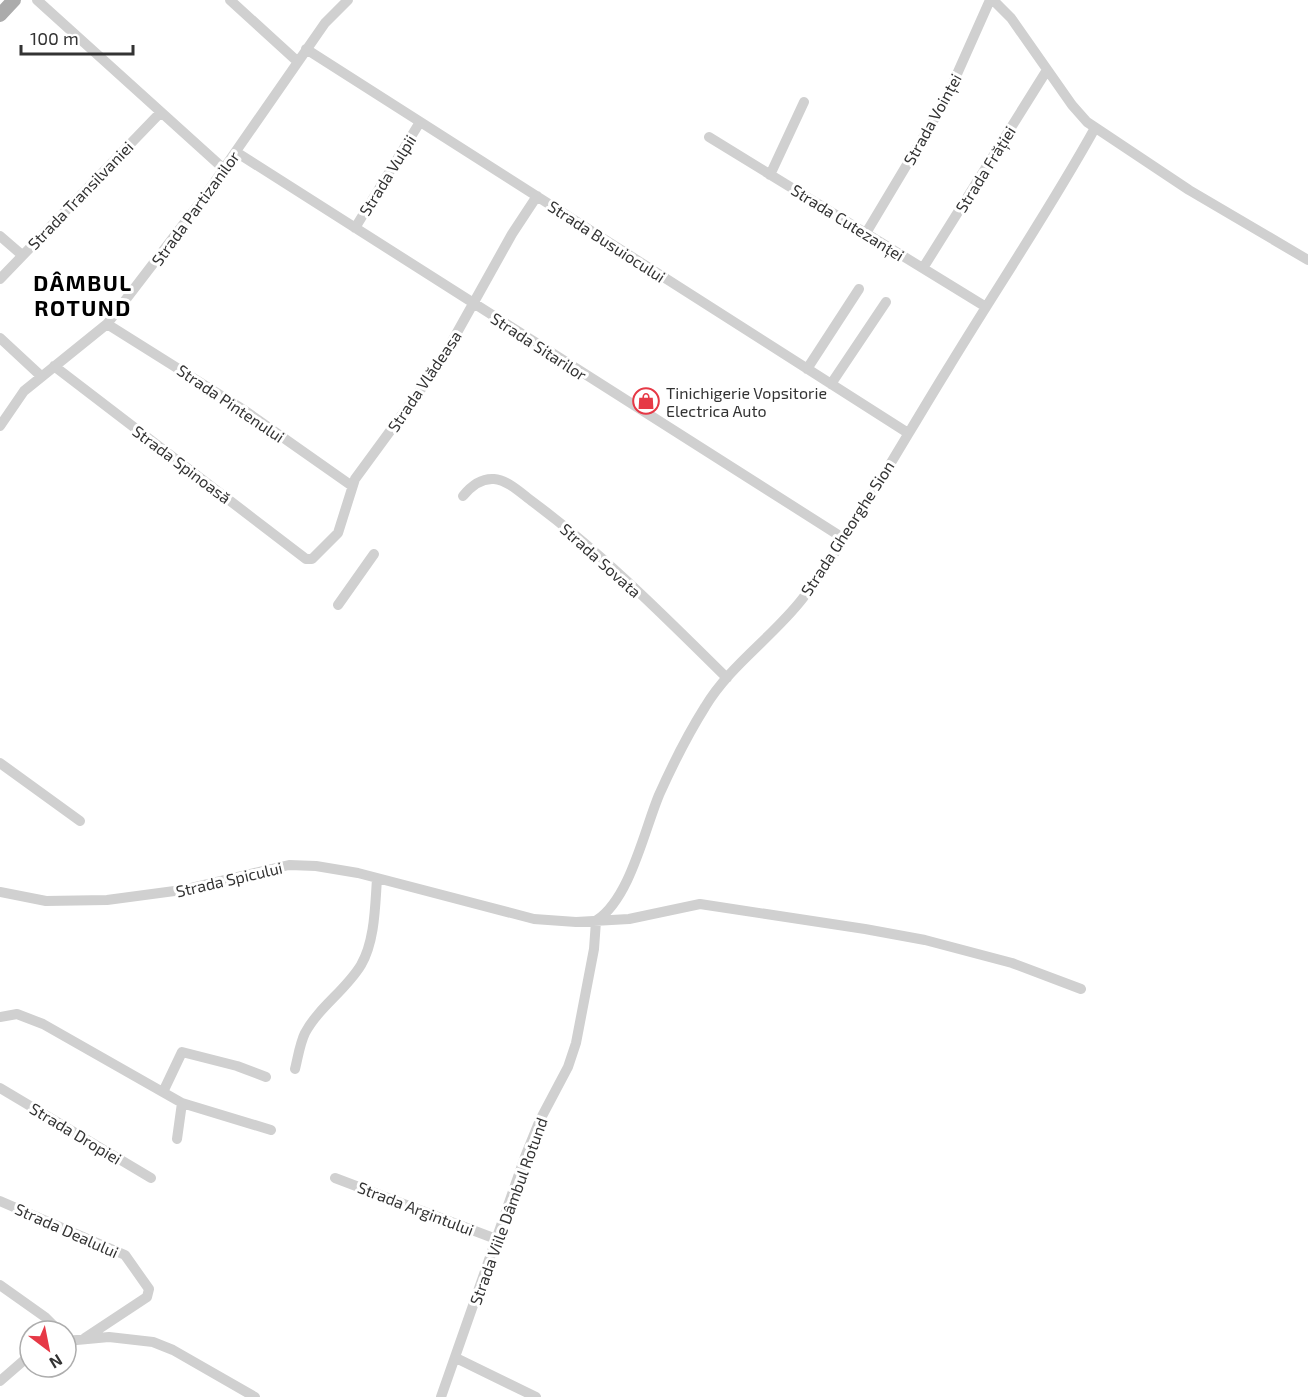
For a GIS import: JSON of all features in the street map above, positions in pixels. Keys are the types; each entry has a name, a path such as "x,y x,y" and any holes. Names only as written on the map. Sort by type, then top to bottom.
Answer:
{"main road":[{"path":"0,15 14,0"}],"street":[{"path":"37,0 224,169"},
{"path":"230,0 298,62"},
{"name":"Strada Partizanilor","path":"0,426 24,391 107,324 224,169 325,23 348,0"},
{"path":"992,0 1011,18 1080,115 1095,128 1189,190 1308,260"},
{"name":"Strada Voinței","path":"866,233 945,101 992,0"},
{"name":"Strada Busuiocului","path":"306,50 908,433"},
{"name":"Strada Frăției","path":"923,268 1047,69"},
{"path":"770,175 804,102"},
{"name":"Strada Transilvaniei","path":"0,279 161,112"},
{"name":"Strada Vulpii","path":"355,228 420,122"},
{"name":"Strada Gheorghe Sion","path":"596,921 611,907 626,880 660,794 705,706 727,678 768,639 802,598 843,538 986,307 1055,201 1095,128"},
{"name":"Strada Cutezanței","path":"710,137 986,307"},
{"name":"Strada Sitarilor","path":"236,152 843,538"},
{"name":"Strada Vlădeasa","path":"310,560 333,540 342,527 352,486 361,469 440,363 512,234 537,196"},
{"path":"0,236 21,255"},
{"path":"807,369 859,289"},
{"path":"831,384 886,302"},
{"name":"Strada Pintenului","path":"107,324 244,410 352,486"},
{"path":"0,338 41,376"},
{"name":"Strada Spinoasă","path":"54,366 310,560"},
{"name":"Strada Sovata","path":"463,496 476,483 486,479 495,479 512,487 595,551 727,678"},
{"path":"338,604 374,554"},
{"path":"0,764 80,821"},
{"name":"Strada Spicului","path":"0,892 46,901 107,900 182,890 289,866 316,866 534,919 596,921 640,917 691,905 709,905 925,940 1012,963 1081,989"},
{"path":"295,1069 304,1035 365,958 374,912 377,879"},
{"name":"Strada Viile Dâmbul Rotund","path":"441,1397 540,1120 568,1067 576,1043 596,921"},
{"path":"3,1016 17,1014 44,1023 182,1103 271,1130"},
{"path":"163,1092 182,1052 237,1065 266,1077"},
{"name":"Strada Dropiei","path":"0,1088 151,1178"},
{"path":"177,1139 182,1103"},
{"name":"Strada Argintului","path":"335,1178 496,1239"},
{"name":"Strada Dealului","path":"0,1201 124,1255 150,1294 85,1338"},
{"path":"0,1285 47,1319"},
{"path":"78,1339 109,1337 163,1345 255,1397"},
{"path":"456,1358 536,1397"},
{"path":"0,1381 18,1365"}],"place":[{"name":"Tinichigerie Vopsitorie Electrica Auto","path":"646,401"}],"district":[{"name":"DÂMBUL ROTUND","path":"83,294"}]}
